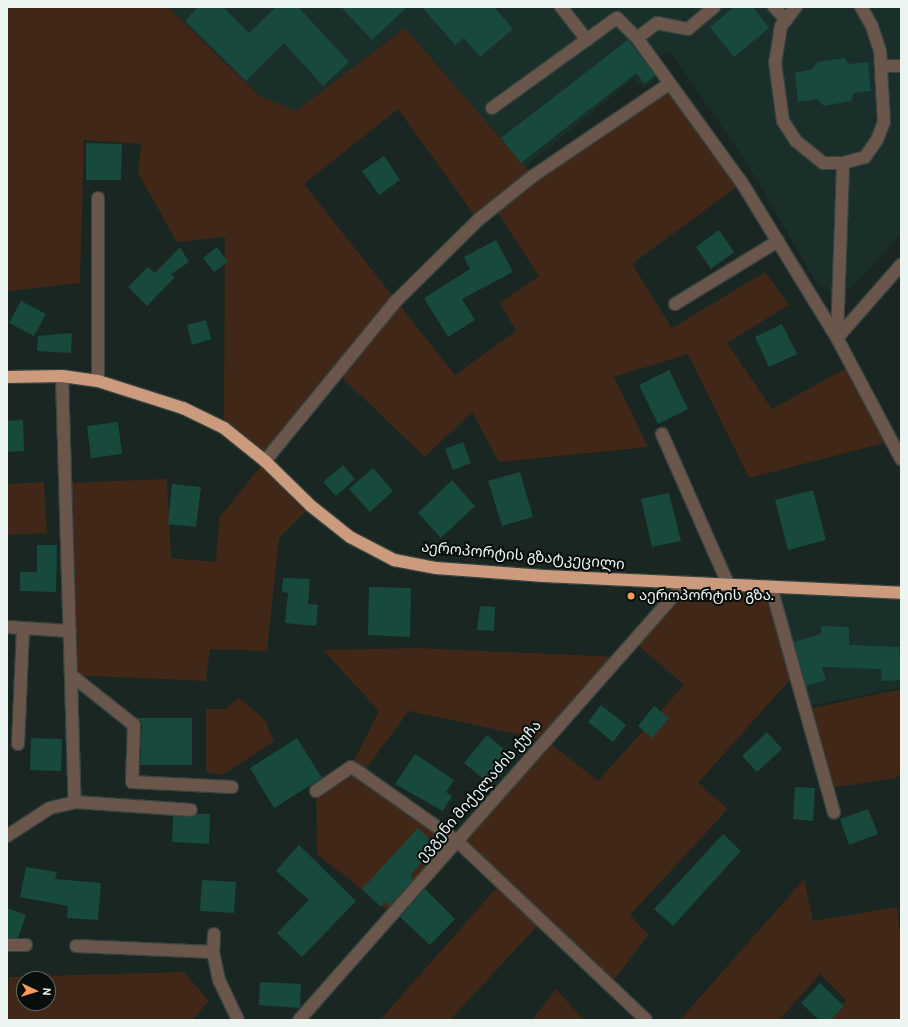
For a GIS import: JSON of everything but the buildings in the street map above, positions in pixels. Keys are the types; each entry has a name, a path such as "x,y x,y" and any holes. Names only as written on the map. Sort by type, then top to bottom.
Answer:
{"highway":[{"name":"აეროპორტის გზატკეცილი","path":"7,378 62,376 98,381 183,408 224,428 265,460 311,506 350,537 394,560 436,568 684,584 901,593"}],"street":[{"path":"561,7 587,40"},
{"path":"637,38 656,23 688,29 714,7"},
{"path":"774,7 786,20"},
{"path":"796,7 781,26 775,62 783,121 796,141 810,156 823,163 843,163 865,157 878,140 884,122 880,51 872,26 861,7"},
{"path":"492,108 617,18 637,38 663,71 669,84 742,183 837,338 901,459"},
{"path":"881,66 901,66"},
{"path":"265,460 396,301 478,220 532,176 669,84"},
{"path":"837,338 843,163"},
{"path":"98,198 98,381"},
{"path":"675,304 778,241"},
{"path":"837,338 901,265"},
{"path":"62,376 75,802"},
{"path":"662,434 729,586"},
{"name":"ევგენი მიქელაძის ქუჩა","path":"299,1020 684,584"},
{"path":"771,587 834,812"},
{"path":"7,627 70,631"},
{"path":"18,744 23,628"},
{"path":"71,675 134,725 132,782 232,787"},
{"path":"316,791 351,767 457,841 646,1020"},
{"path":"7,836 50,808 75,802 191,810"},
{"path":"214,934 213,952 218,980 238,1020"},
{"path":"7,945 26,945"},
{"path":"76,946 213,952"}],"shaded area":[{"path":"7,7 168,7 260,96 296,111 405,28 533,176 669,84 742,183 632,264 672,328 765,272 789,305 727,343 772,409 852,365 892,441 749,478 688,354 614,377 648,447 499,462 472,412 425,457 337,373 265,460 311,506 279,538 267,651 210,649 206,681 71,675 65,483 167,479 171,558 216,562 219,518 265,461 224,428 225,237 177,242 138,173 141,144 84,140 80,283 7,291","holes":["398,109 478,220 494,207 539,276 500,303 516,331 455,375 304,184"]},
{"path":"168,7 901,7 901,234 855,284 842,292 831,292 821,286 813,277 748,165 670,51 659,59 667,68 644,89 634,78 524,168 405,28 296,111 260,96"},
{"path":"44,482 47,533 8,535 7,603 7,484"},
{"path":"684,584 771,587 795,674 698,783 728,809 630,915 649,935 609,986 541,922 450,1020 380,1020 500,884 457,841 392,914 317,854 316,791 351,767 379,711 323,650 418,648 618,657 546,740 598,781 684,685 633,641","holes":["409,711 545,740 457,841 362,774"]},
{"path":"774,591 901,597 901,687 806,707"},
{"path":"901,689 901,774 895,778 831,788 808,709"},
{"path":"239,698 264,719 274,741 223,775 206,772 206,709 225,709"},
{"path":"804,879 813,921 897,907 901,943 901,1020 828,1020 846,1000 820,974 779,1020 680,1020"},
{"path":"184,972 209,1001 192,1020 7,1020 9,977 16,977 16,1011 56,1011 56,976"},
{"path":"556,989 583,1019 582,1020 532,1020"}],"place":[{"name":"აეროპორტის გზა.","path":"631,596"}]}
